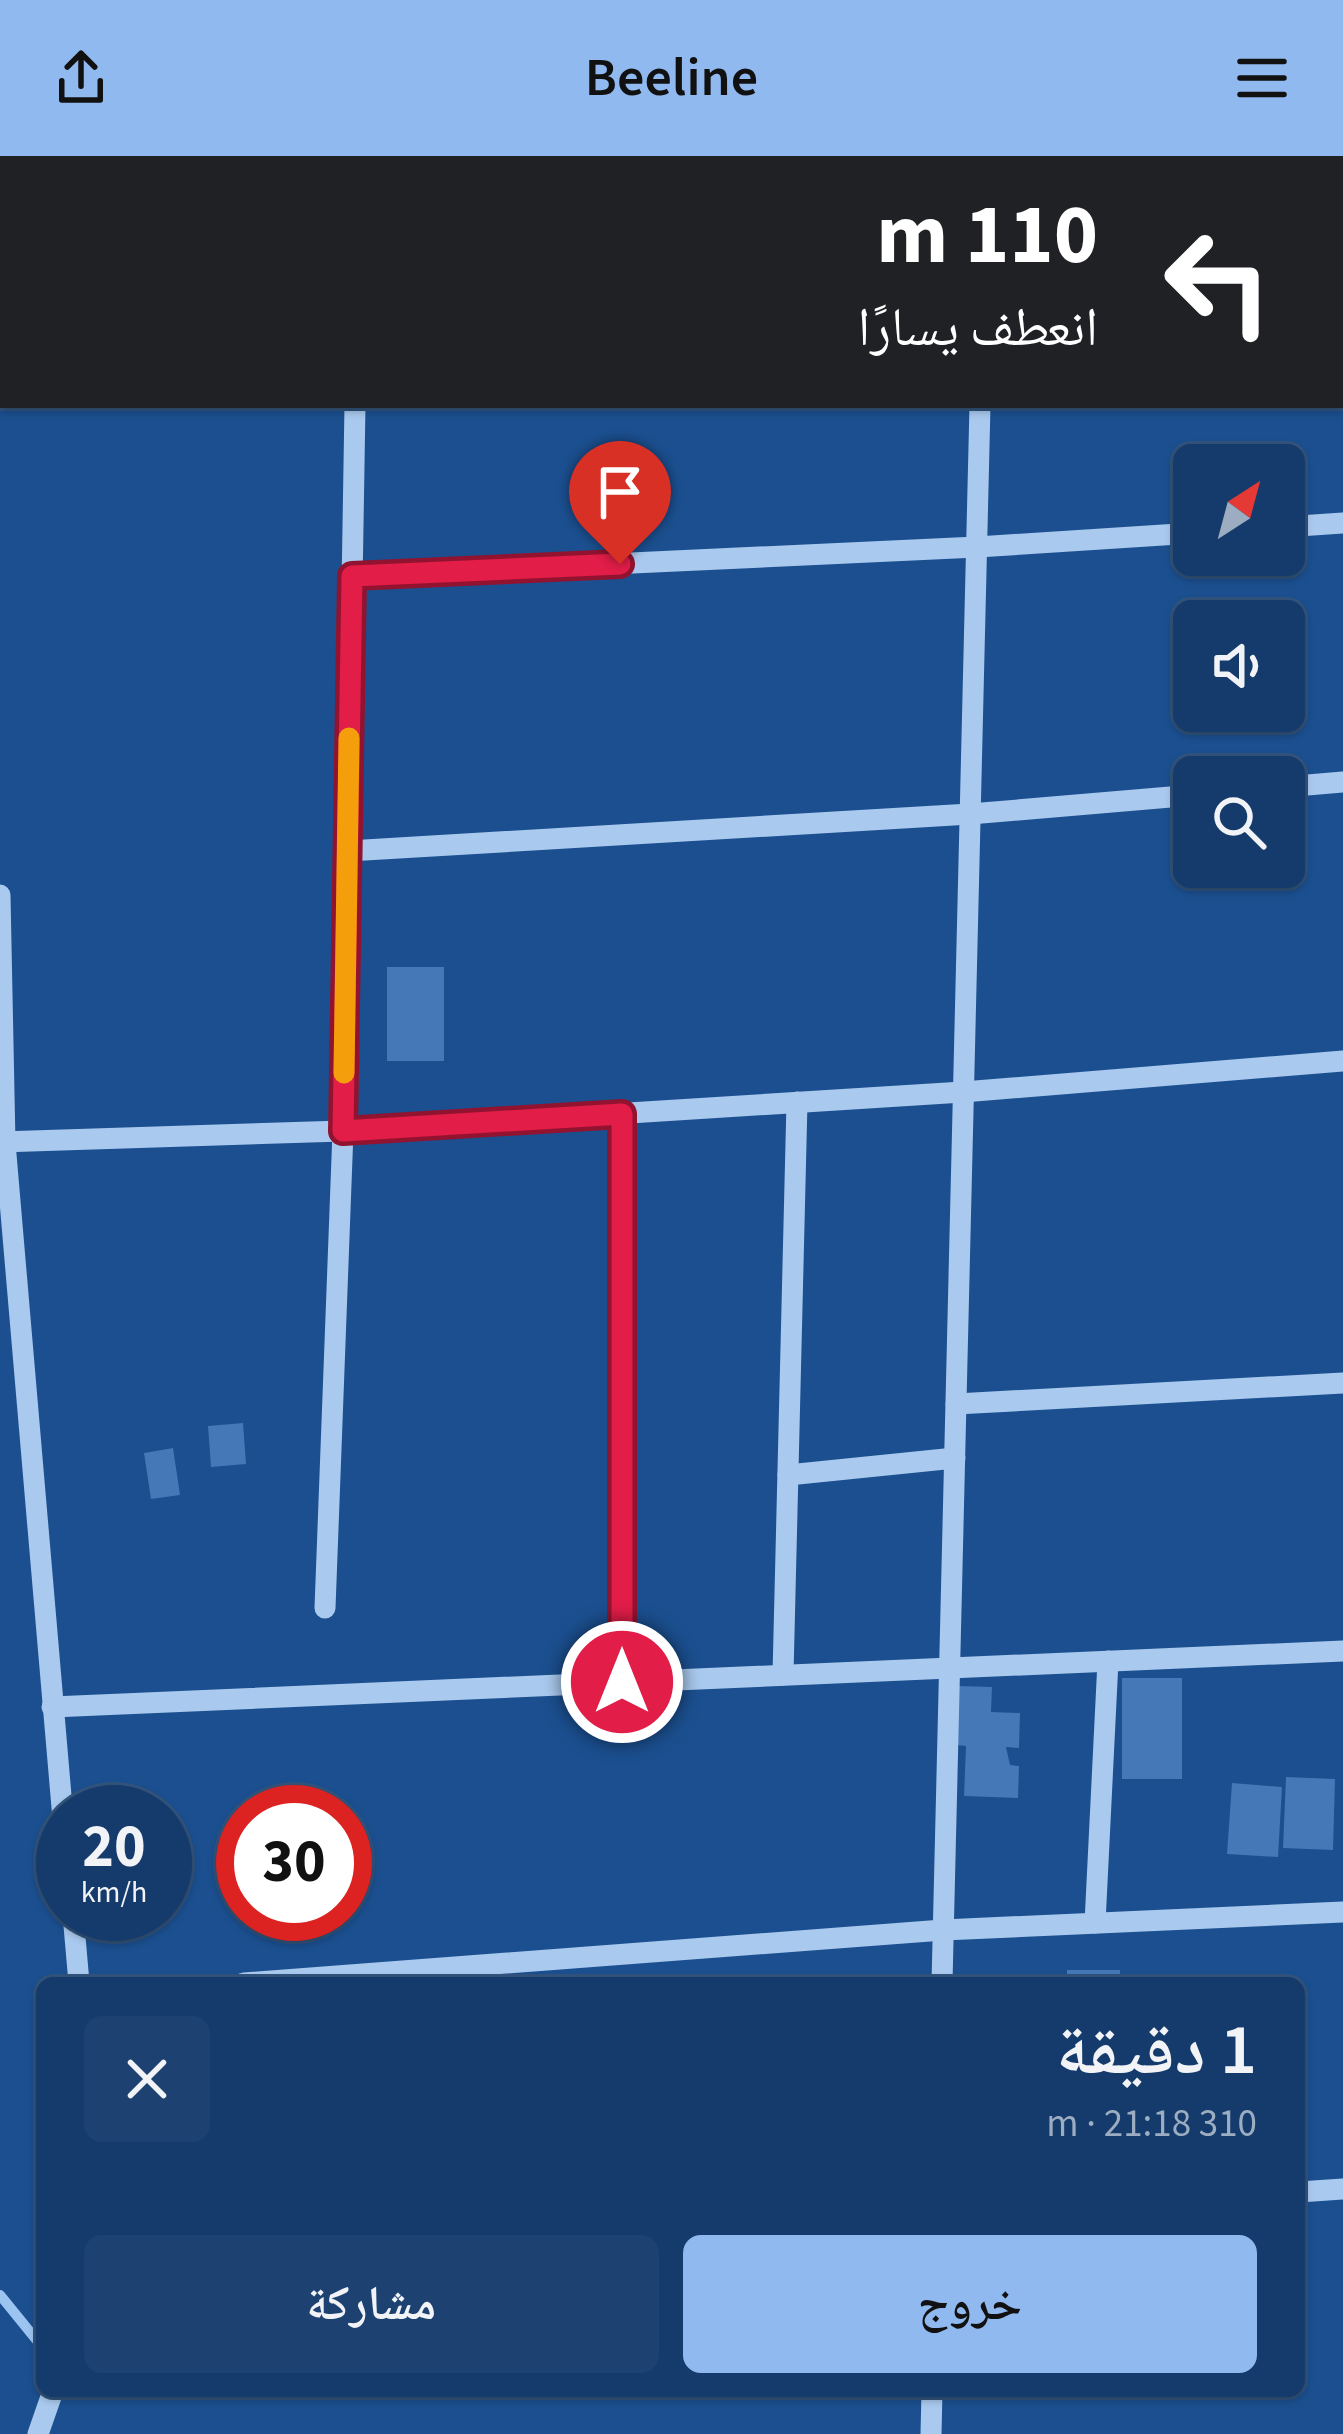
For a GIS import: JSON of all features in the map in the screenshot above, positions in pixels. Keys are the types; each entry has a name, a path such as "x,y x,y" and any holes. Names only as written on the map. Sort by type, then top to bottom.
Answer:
{"street":[{"path":"325,1608 343,1131 355,408"},
{"path":"942,1977 980,408"},
{"path":"1305,526 1343,523"},
{"path":"352,576 1173,534"},
{"path":"1305,785 1343,782"},
{"path":"347,851 970,814 1173,797"},
{"path":"0,895 2,1143 60,1785"},
{"path":"2,1143 343,1131 622,1114 1343,1061"},
{"path":"783,1675 796,1102"},
{"path":"622,1114 622,1682"},
{"path":"956,1404 1343,1383"},
{"path":"788,1475 955,1458"},
{"path":"52,1706 1343,1651"},
{"path":"1095,1923 1108,1661"},
{"path":"323,1977 943,1930 1343,1912"},
{"path":"76,1941 79,1977"},
{"path":"1305,2192 1343,2189"},
{"path":"38,2434 51,2397"},
{"path":"931,2434 932,2397"}],"building":[{"path":"387,967 444,967 444,1061 387,1061"},
{"path":"243,1423 246,1464 211,1467 208,1426"},
{"path":"173,1448 180,1495 151,1499 144,1453"},
{"path":"1122,1678 1182,1678 1182,1779 1122,1779"},
{"path":"958,1686 992,1687 991,1712 1020,1713 1019,1748 1006,1747 1010,1765 1019,1766 1018,1798 964,1796 966,1746 956,1745"},
{"path":"1286,1777 1335,1779 1333,1850 1283,1848"},
{"path":"1232,1783 1282,1787 1278,1857 1227,1854"},
{"path":"1067,1970 1120,1970 1120,1977 1067,1977"}],"waterway":[{"path":"0,2295 36,2339"}],"slow traffic":[{"path":"344,1073 349,738"}],"route":[{"path":"620,564 352,576 343,1131 622,1114 622,1682"}]}
